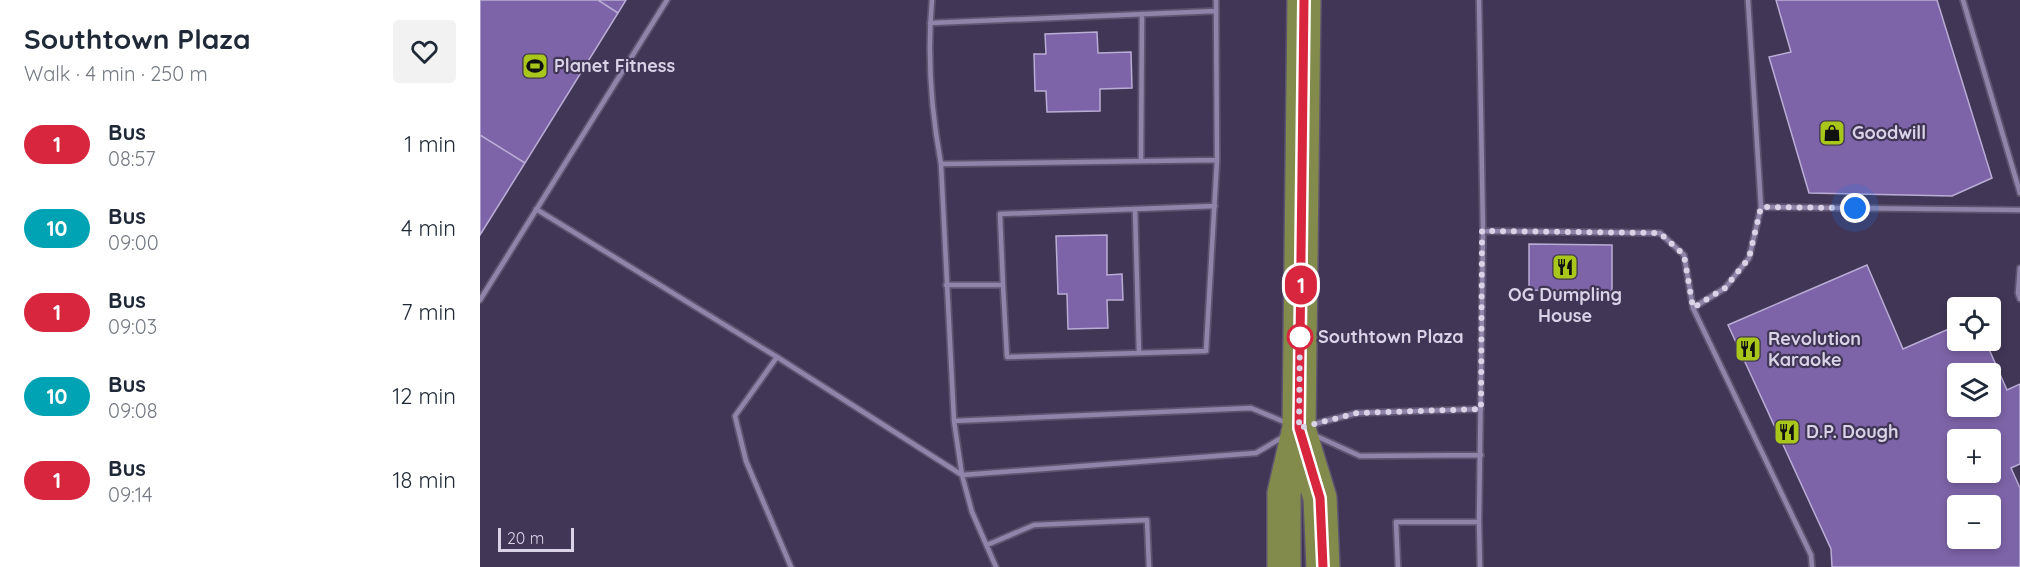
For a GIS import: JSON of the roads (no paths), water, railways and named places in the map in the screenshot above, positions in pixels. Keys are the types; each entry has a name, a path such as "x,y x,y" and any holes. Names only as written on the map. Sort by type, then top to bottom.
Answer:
{"main road":[{"path":"1284,567 1284,493 1299,428 1304,0"},
{"path":"1299,428 1320,498 1323,567"}],"lane":[{"path":"480,300 667,0"},
{"path":"932,0 930,23 934,123 940,164 954,421 962,475 972,512 996,567"},
{"path":"1215,206 1000,214 1007,357 1206,351 1215,206 1217,160 1216,0"},
{"path":"1479,0 1482,231 1480,567"},
{"path":"1693,308 1725,288 1749,258 1761,207 1748,0"},
{"path":"1963,0 2020,193"},
{"path":"930,23 1216,11"},
{"path":"1141,160 1142,14"},
{"path":"940,164 1217,160"},
{"path":"1761,207 2020,210"},
{"path":"536,209 777,357 962,475 1256,453 1299,428 1357,413 1481,409"},
{"path":"1135,209 1139,353"},
{"path":"1482,231 1660,233 1684,255 1693,308 1811,555 1812,567"},
{"path":"2020,268 2018,293 2020,299"},
{"path":"946,285 1003,285"},
{"path":"777,357 735,416 746,461 791,567"},
{"path":"954,421 1251,408 1360,456 1481,455"},
{"path":"987,545 1034,525 1147,520 1149,567"},
{"path":"1398,567 1396,522 1479,522"}],"place":[{"name":"Planet Fitness","path":"535,66"},
{"name":"Goodwill","path":"1832,133"},
{"name":"OG Dumpling House","path":"1565,267"},
{"name":"Southtown Plaza","path":"1300,337"},
{"name":"Revolution Karaoke","path":"1748,349"},
{"name":"D.P. Dough","path":"1787,432"}]}
